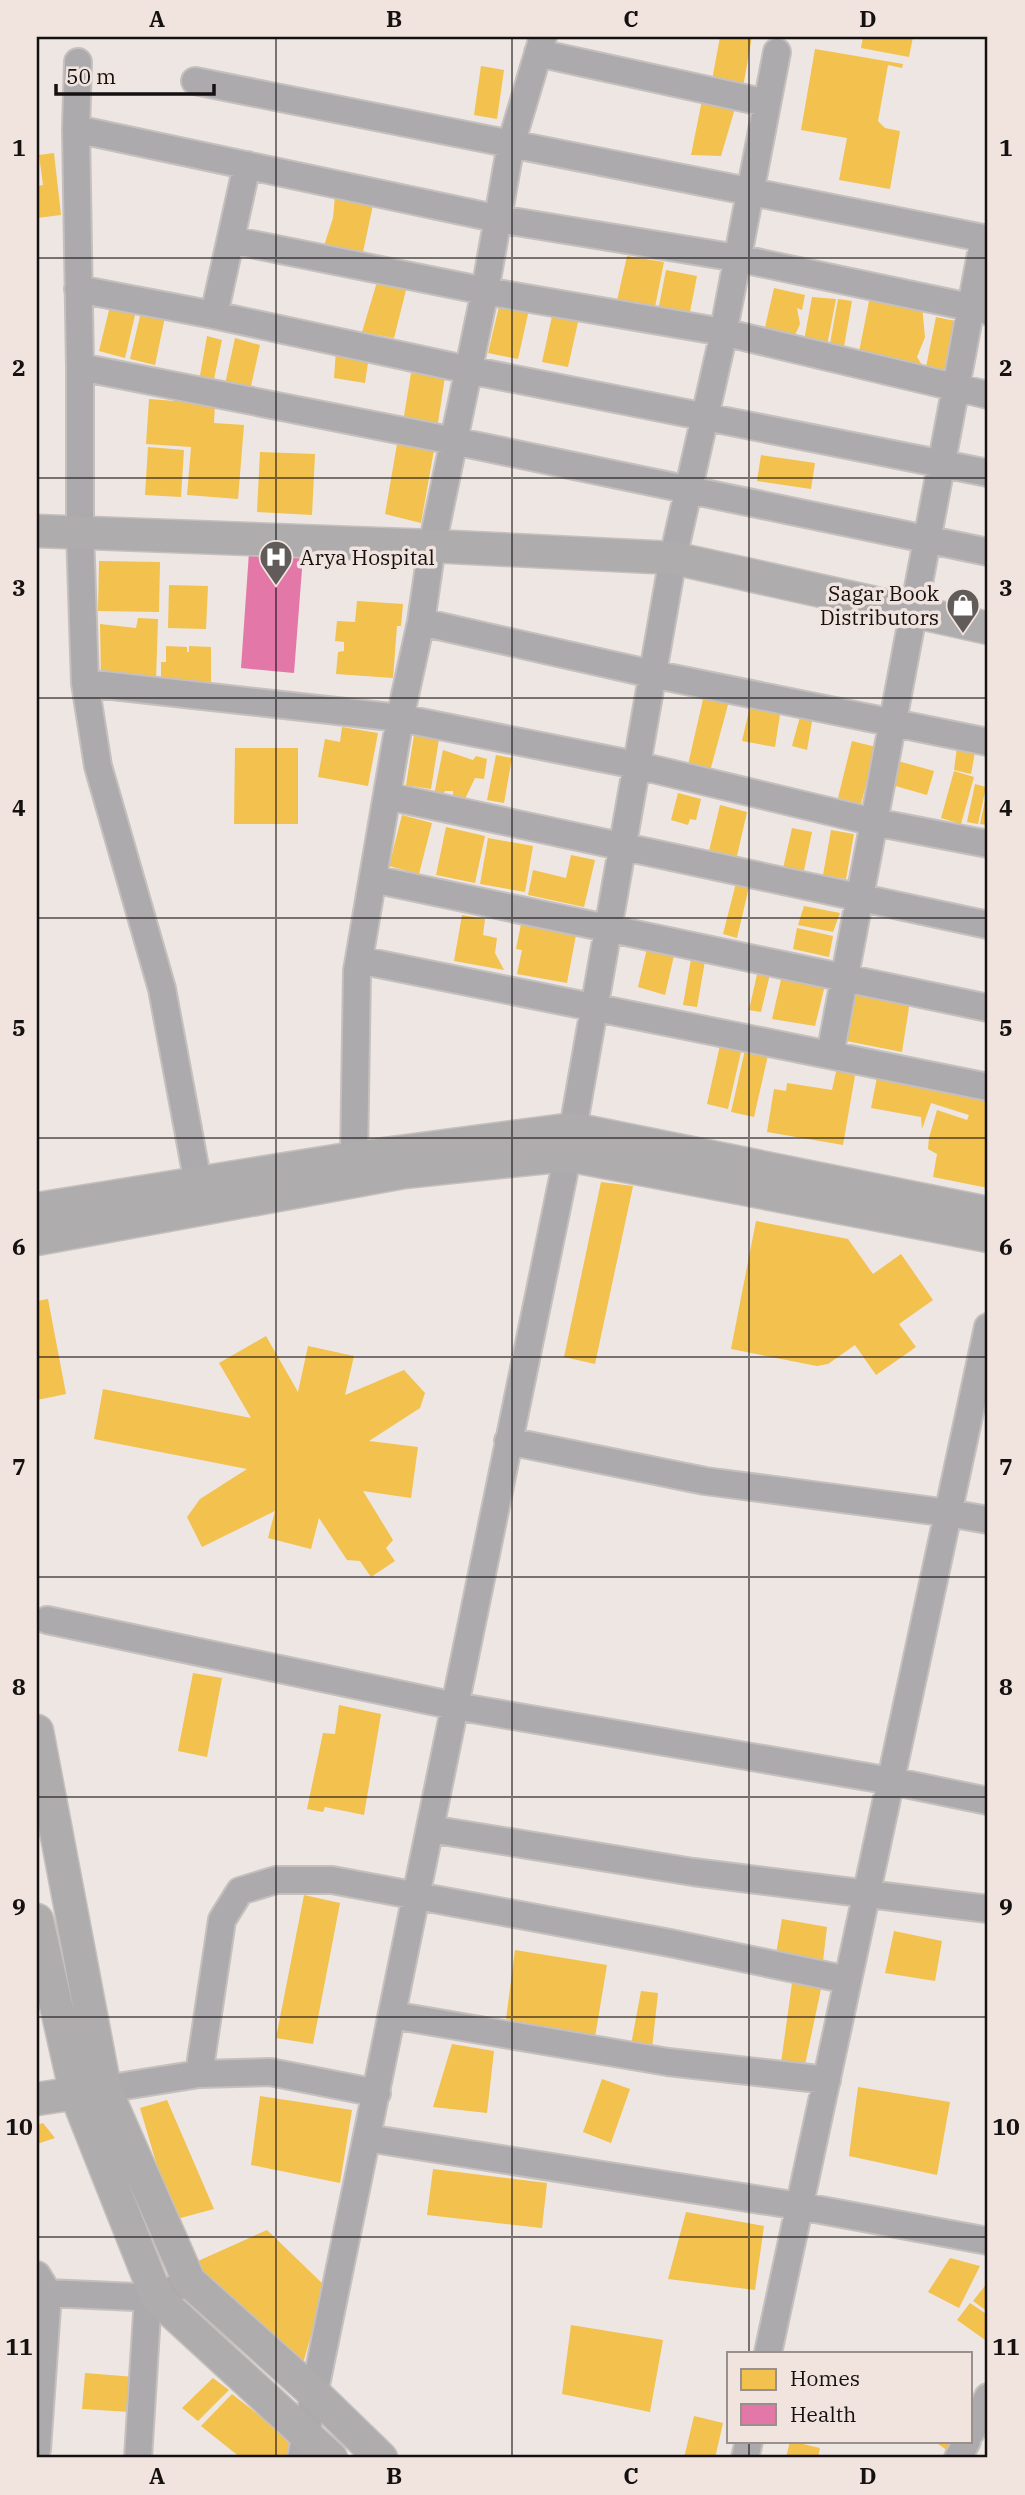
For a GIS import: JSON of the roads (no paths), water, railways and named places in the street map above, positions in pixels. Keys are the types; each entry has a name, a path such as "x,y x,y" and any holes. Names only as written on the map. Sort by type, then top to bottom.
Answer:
{"main road":[{"path":"37,531 673,558 988,628"},
{"path":"37,1209 198,1183 355,1170 570,1142 988,1213"},
{"path":"570,1142 988,1236"},
{"path":"37,1239 355,1170"},
{"path":"37,1731 91,2091 152,2298 304,2447 331,2458"},
{"path":"37,1920 43,1976 91,2091 189,2281 316,2394 381,2458"},
{"path":"37,2099 91,2091"}],"street":[{"path":"355,1170 359,960 400,718 421,622 432,546 499,219 511,144 540,45 767,103"},
{"path":"304,2447 570,1142 673,558 723,332 777,52"},
{"path":"79,62 76,129 80,531 85,683 98,766 162,989 198,1183"},
{"path":"195,81 986,238 980,310 956,387 830,1055"},
{"path":"76,129 499,219 737,258 980,310"},
{"path":"214,315 247,165"},
{"path":"232,240 485,290 723,332 988,395"},
{"path":"78,289 988,473"},
{"path":"80,368 454,441 988,552"},
{"path":"421,622 652,674 988,742"},
{"path":"85,683 400,718 636,765 874,822 988,844"},
{"path":"387,796 988,925"},
{"path":"373,879 988,1008"},
{"path":"359,960 988,1087"},
{"path":"768,2352 949,1513 978,1425 988,1326"},
{"path":"509,1441 705,1481 988,1520"},
{"path":"40,1619 455,1706 891,1781 988,1801"},
{"path":"430,1829 693,1872 988,1909"},
{"path":"199,2074 222,1920 240,1891 276,1880 332,1880 416,1894 848,1980"},
{"path":"392,2015 668,2062 827,2080"},
{"path":"91,2091 199,2074 270,2072 377,2092"},
{"path":"367,2138 986,2236"},
{"path":"37,2449 42,2284 152,2298 189,2281"},
{"path":"138,2458 152,2298"},
{"path":"972,2430 988,2397"},
{"path":"958,2458 966,2442"}],"place":[{"name":"Arya Hospital","path":"276,587"},
{"name":"Sagar Book Distributors","path":"963,635"}]}
